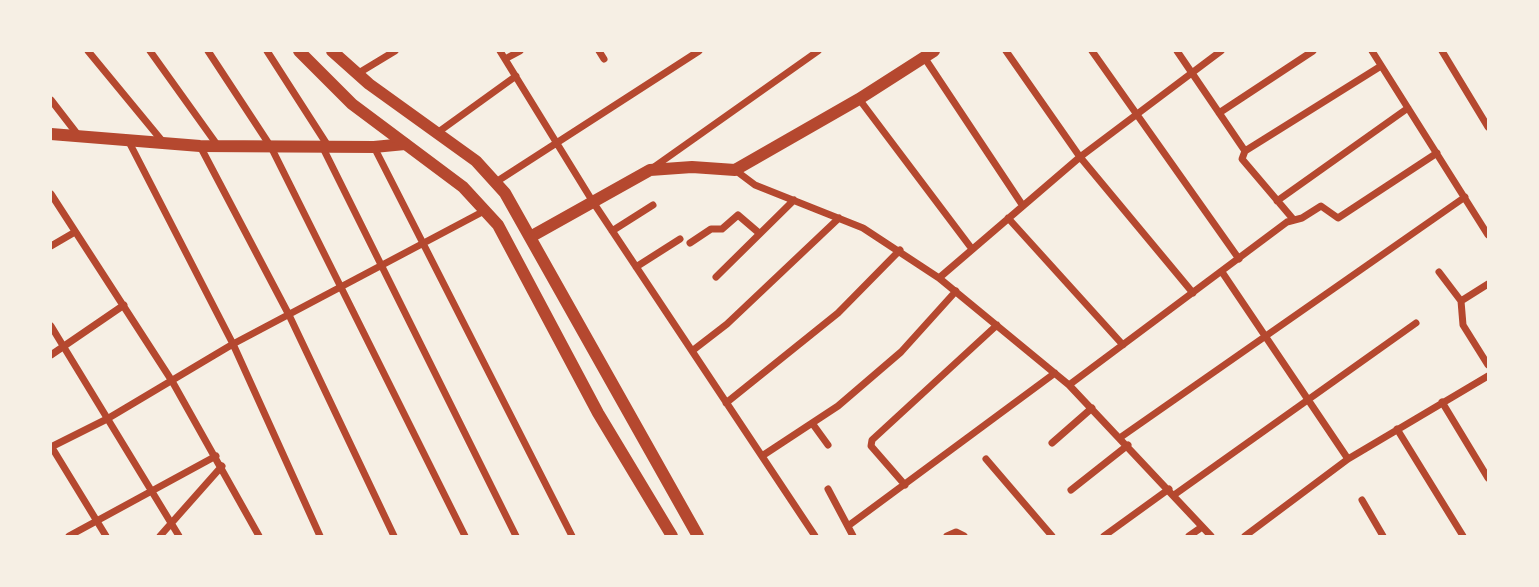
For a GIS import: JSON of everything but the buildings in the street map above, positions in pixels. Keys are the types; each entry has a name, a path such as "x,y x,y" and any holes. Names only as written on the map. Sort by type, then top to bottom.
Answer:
{"main road":[{"path":"299,51 334,89 464,187 487,210 498,225 598,413 673,536"},
{"path":"332,51 356,74 476,161 496,182 532,236 698,536"},
{"path":"532,236 650,170 692,167 735,170 859,99 929,54"},
{"path":"51,134 201,146 374,147 405,144"}],"street":[{"path":"88,51 164,144"},
{"path":"150,51 218,146"},
{"path":"208,51 271,147 465,536"},
{"path":"267,51 325,146 516,536"},
{"path":"356,74 396,51"},
{"path":"500,51 612,232 815,536"},
{"path":"505,60 520,51"},
{"path":"599,51 604,59"},
{"path":"496,182 699,51"},
{"path":"650,170 818,51"},
{"path":"1006,51 1080,157 1193,293"},
{"path":"1092,51 1239,259"},
{"path":"1177,51 1245,151"},
{"path":"939,278 1080,157 1135,113 1221,51"},
{"path":"1219,113 1313,51"},
{"path":"1372,51 1488,235"},
{"path":"1442,51 1488,127"},
{"path":"929,54 1023,206"},
{"path":"1293,219 1242,159 1245,151 1381,66"},
{"path":"437,133 516,76"},
{"path":"859,99 972,249"},
{"path":"51,100 79,136"},
{"path":"1278,201 1408,108"},
{"path":"129,142 233,344 320,536"},
{"path":"201,146 289,315 394,536"},
{"path":"374,147 572,536"},
{"path":"1069,385 1293,219 1302,218 1318,207 1324,207 1338,218 1437,153"},
{"path":"735,170 755,185 839,218 900,250 956,291 1069,385 1121,437 1211,536"},
{"path":"51,194 172,381 259,536"},
{"path":"1121,437 1465,197"},
{"path":"716,277 794,200"},
{"path":"612,232 653,205"},
{"path":"106,536 51,447 107,419 233,344 487,210"},
{"path":"690,243 711,229 722,229 738,215 759,233"},
{"path":"692,351 727,324 839,218"},
{"path":"1008,218 1122,345"},
{"path":"51,246 75,232"},
{"path":"636,267 680,239"},
{"path":"726,403 838,313 900,250"},
{"path":"1222,272 1348,459"},
{"path":"1439,272 1461,301 1462,325 1488,365"},
{"path":"1461,301 1488,284"},
{"path":"762,456 812,423 901,352 956,291"},
{"path":"51,355 124,305"},
{"path":"1104,536 1308,400 1416,324"},
{"path":"905,485 871,446 872,440 997,325"},
{"path":"51,326 178,536"},
{"path":"848,526 1055,373"},
{"path":"1245,536 1348,459 1488,376"},
{"path":"1442,402 1488,478"},
{"path":"1052,443 1092,408"},
{"path":"812,423 828,445"},
{"path":"1397,429 1464,536"},
{"path":"1071,490 1128,445"},
{"path":"69,536 216,456"},
{"path":"986,459 1052,536"},
{"path":"160,536 222,467"},
{"path":"828,489 853,536"},
{"path":"1362,500 1383,536"},
{"path":"1189,536 1202,527"},
{"path":"947,536 956,532 964,536"}]}
